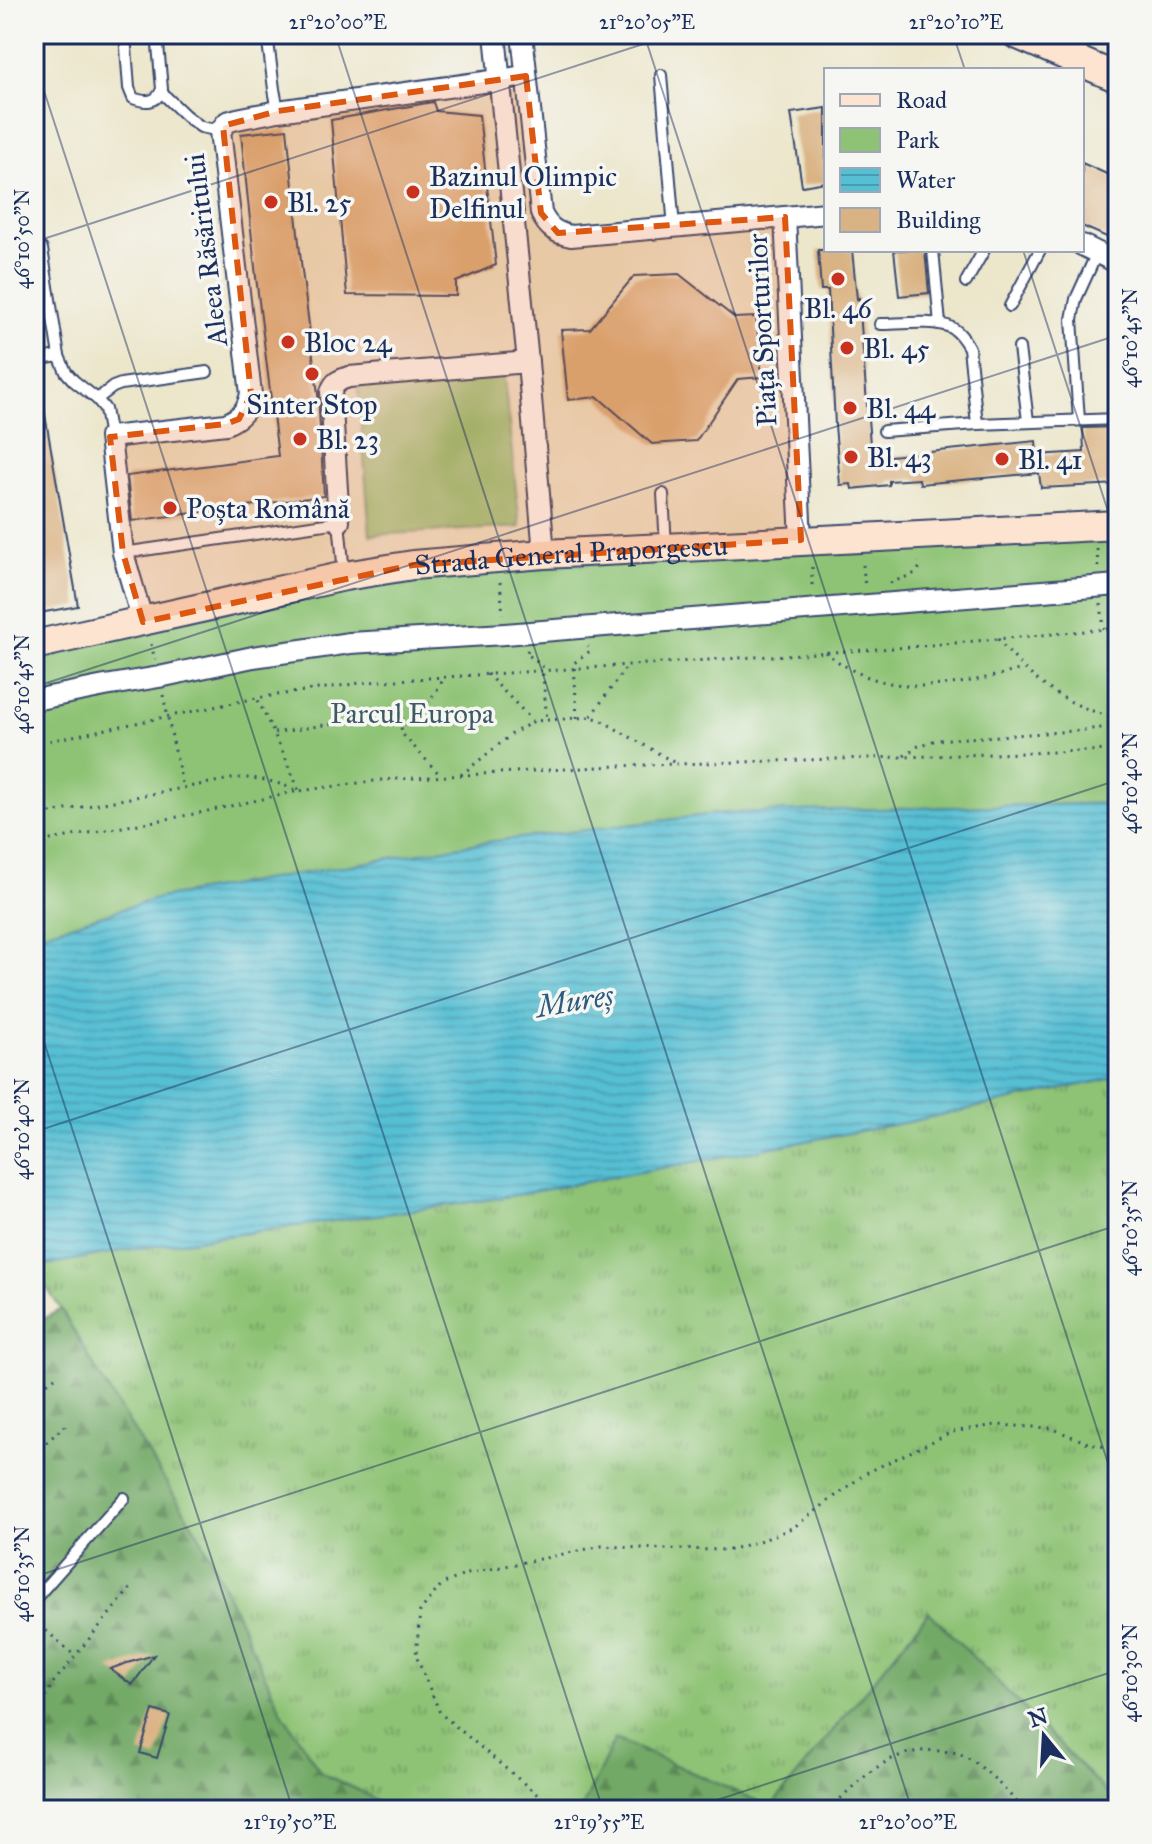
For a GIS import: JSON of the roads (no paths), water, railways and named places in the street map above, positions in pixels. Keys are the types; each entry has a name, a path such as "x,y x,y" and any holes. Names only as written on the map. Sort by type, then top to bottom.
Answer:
{"street":[{"path":"495,34 544,554"},
{"name":"Piața Sporturilor","path":"522,34 541,213 547,225 558,233 571,236 785,217 801,540"},
{"path":"1016,34 1118,78"},
{"name":"Aleea Răsăritului","path":"110,437 226,424 239,419 247,408 251,394 220,131 227,122 278,111 526,76"},
{"path":"785,217 824,213"},
{"path":"1090,249 1118,263"},
{"path":"339,522 333,385 349,377 528,362"},
{"path":"110,437 123,553 143,622"},
{"name":"Strada General Praporgescu","path":"34,645 345,576 413,565 544,554 1118,525"},
{"path":"34,700 253,657 350,643 505,634 1109,585"}],"lane":[{"path":"125,34 129,88 133,98 143,102 152,101 161,92 157,34"},
{"path":"267,34 278,111"},
{"path":"661,75 674,228"},
{"path":"161,92 201,127 220,131"},
{"path":"42,249 59,356 66,372 105,409 110,437"},
{"path":"1079,420 1072,319 1090,249"},
{"path":"933,252 940,324"},
{"path":"966,282 983,252"},
{"path":"1010,306 1039,252"},
{"path":"880,324 940,324 953,328 965,340 969,348 977,424"},
{"path":"1019,348 1028,421"},
{"path":"34,360 59,356"},
{"path":"97,399 121,384 207,372"},
{"path":"884,431 1028,421 1118,419"},
{"path":"663,494 666,548"},
{"path":"123,553 339,522 345,576"},
{"path":"34,1600 124,1498"}],"water":[{"name":"Mureș","path":"1118,803 1118,1077 908,1122 499,1198 131,1249 34,1267 34,936 159,898 479,843 724,813"}],"place":[{"name":"Bazinul Olimpic Delfinul","path":"413,192"},
{"name":"Bl. 25","path":"271,202"},
{"name":"Bl. 46","path":"838,279"},
{"name":"Bloc 24","path":"288,342"},
{"name":"Bl. 45","path":"847,348"},
{"name":"Sinter Stop","path":"312,374"},
{"name":"Bl. 44","path":"850,408"},
{"name":"Bl. 23","path":"300,439"},
{"name":"Bl. 43","path":"851,457"},
{"name":"Bl. 41","path":"1002,459"},
{"name":"Poșta Română","path":"170,508"}],"park label":[{"name":"Parcul Europa","path":"412,713"}]}
